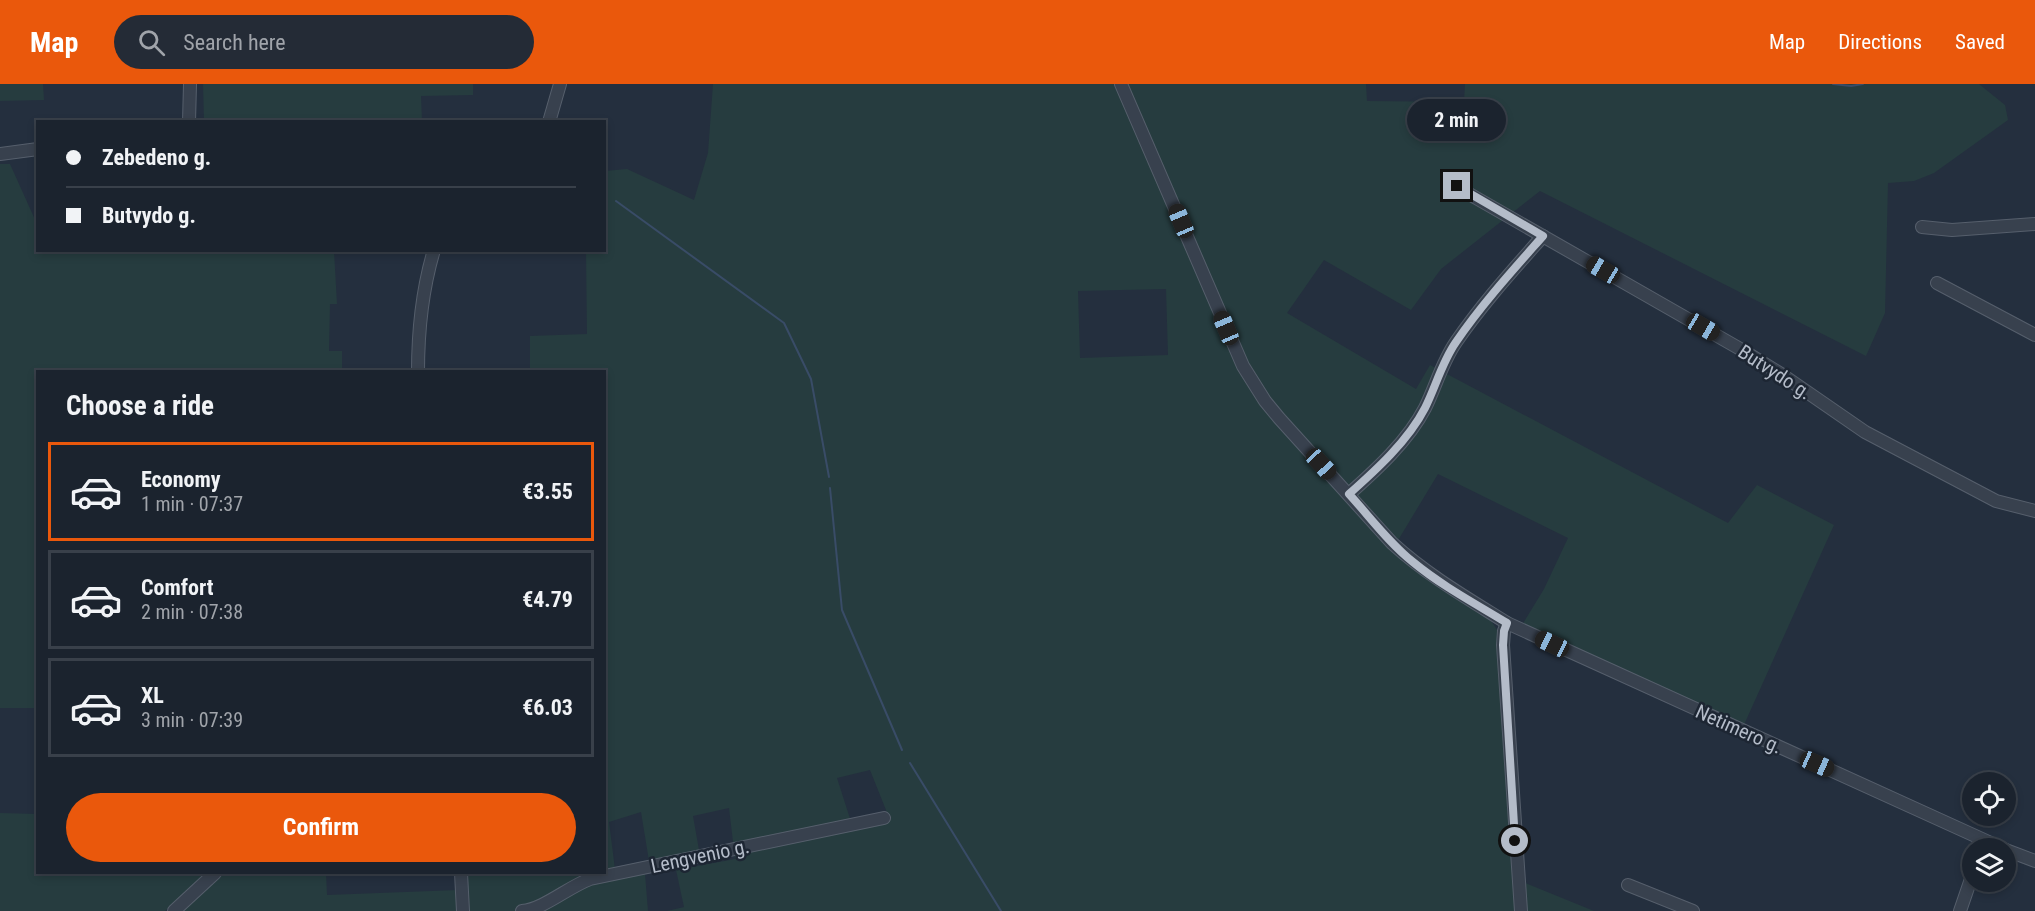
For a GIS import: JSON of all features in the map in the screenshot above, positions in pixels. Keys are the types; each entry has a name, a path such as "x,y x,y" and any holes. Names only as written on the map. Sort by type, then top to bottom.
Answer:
{"street":[{"path":"189,120 190,84"},
{"path":"550,120 560,84"},
{"name":"Netimero g.","path":"1121,84 1243,366 1252,382 1279,418 1392,543 1412,562 1507,623 1969,838"},
{"path":"0,154 36,149"},
{"name":"Butvydo g.","path":"1457,186 1742,350 1865,432 1996,501 2035,511"},
{"path":"1922,227 1952,230 2035,224"},
{"path":"1349,494 1403,440 1424,411 1444,362 1455,343 1494,292 1543,236"},
{"path":"418,370 420,316 434,252"},
{"path":"1937,283 2035,335"},
{"path":"1507,623 1503,645 1521,911"},
{"name":"Lengvenio g.","path":"522,911 538,906 576,884 590,879 884,818"},
{"name":"Netimero g.","path":"2016,853 2035,861"},
{"path":"174,911 214,874"},
{"path":"461,874 463,911"},
{"path":"1628,885 1693,911"},
{"path":"1960,911 1967,892"}],"green space":[{"path":"0,84 43,84 44,100 0,101"},
{"path":"203,84 473,84 473,95 421,96 422,120 204,120"},
{"path":"713,84 1117,84 1240,368 1406,562 1432,582 1477,608 1485,614 1497,630 1518,911 667,911 684,907 676,870 735,859 729,808 693,816 699,850 649,861 641,812 609,822 616,877 645,874 648,911 468,911 466,874 606,874 606,370 530,370 530,336 587,334 586,252 606,252 606,171 627,169 694,200 708,153","holes":["1166,289 1168,355 1080,358 1078,291","870,770 890,820 853,828 837,778"]},
{"path":"1126,84 1366,84 1367,101 1464,102 1465,84 1979,84 2005,105 2008,120 1934,173 1914,181 1888,183 1885,313 1866,356 1540,191 1441,269 1411,310 1324,260 1287,313 1416,389 1430,365 1728,523 1757,485 1834,525 1743,727 1522,625 1544,589 1568,538 1438,474 1397,542 1282,414 1246,364"},
{"path":"0,164 10,164 36,222 36,252 334,252 337,304 330,304 329,351 342,351 342,370 36,370 36,708 0,708"},
{"path":"0,813 36,814 36,874 204,874 165,911 0,911"},
{"path":"222,874 326,874 327,895 458,890 458,911 181,911"},
{"path":"1523,882 1594,911 1526,911"}],"waterway":[{"path":"1833,84 1851,86 1863,84"},
{"path":"616,201 784,323 811,379 829,477"},
{"path":"830,488 842,610 902,750"},
{"path":"910,763 1001,911"}],"route":[{"path":"1457,186 1543,236 1494,292 1455,343 1444,362 1424,411 1403,440 1349,494 1412,562 1507,623 1503,645 1515,841"}]}
